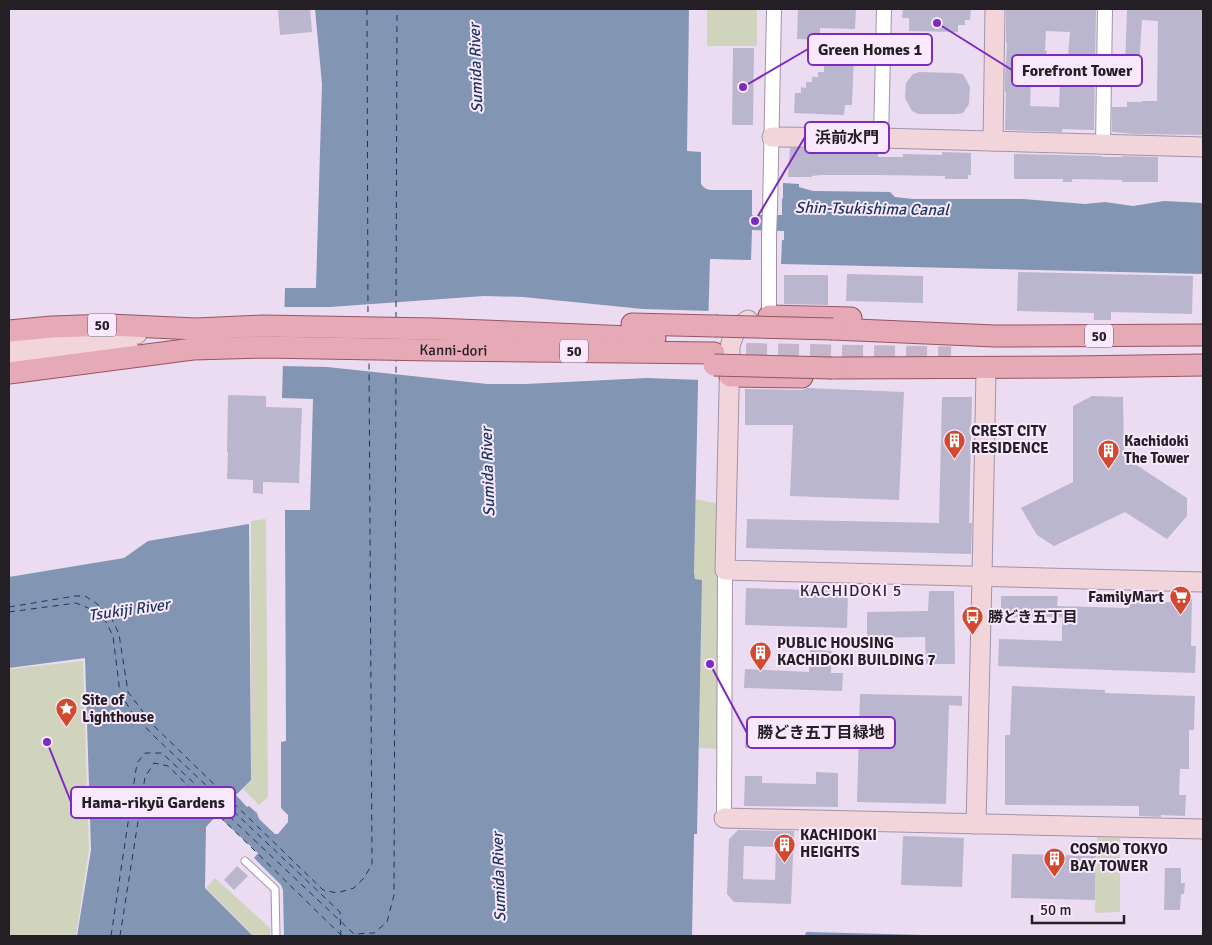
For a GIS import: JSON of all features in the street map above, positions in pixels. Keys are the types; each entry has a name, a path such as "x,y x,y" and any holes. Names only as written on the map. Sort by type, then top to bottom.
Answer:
{"main road":[{"path":"769,316 968,321 978,322 995,336"},
{"name":"50","path":"434,329 614,323 995,336 1203,335"},
{"name":"Kanni-dori","path":"9,331 110,325 196,329 263,336 433,350 714,346 649,338 434,329 263,336 193,350 9,373"},
{"path":"1176,366 1185,352 1177,335"},
{"name":"50","path":"433,350 612,364 832,368 1203,365"},
{"path":"730,376 855,378 952,372 1033,372 1072,367"}],"street":[{"path":"774,9 769,316 753,317 745,321 732,337 730,347 725,570 724,818 1203,829"},
{"path":"881,138 884,9"},
{"path":"993,141 995,9"},
{"path":"1103,144 1105,9"},
{"path":"772,137 881,138 1203,147"},
{"name":"Kanni-dori","path":"9,344 196,329"},
{"name":"Kanni-dori","path":"9,359 89,350 146,348 193,350"},
{"path":"976,824 986,372"},
{"path":"725,570 1203,582"}],"lane":[{"path":"245,862 275,889 276,936"}],"green space":[{"path":"707,9 757,9 757,46 707,46"},
{"path":"695,499 720,504 717,580 722,581 719,749 698,748 702,581 694,577"},
{"path":"266,519 268,797 259,805 243,789 251,780 251,521"},
{"path":"83,661 89,850 76,936 9,936 9,669"},
{"path":"1097,837 1120,838 1120,912 1095,913"},
{"path":"215,878 270,928 270,936 254,936 206,888"}],"water":[{"path":"315,9 689,9 687,151 701,152 702,186 710,190 752,190 752,215 782,215 783,183 799,184 799,187 813,191 890,192 895,197 913,199 1023,199 1085,204 1105,202 1133,206 1164,201 1203,203 1203,274 781,264 784,231 752,230 751,260 710,259 708,330 699,336 694,573 695,579 702,580 697,834 694,834 692,936 284,936 283,890 281,885 254,858 258,853 217,815 206,827 205,888 253,936 77,936 91,850 85,658 9,668 9,577 124,558 148,541 249,524 251,780 236,795 247,807 249,806 257,813 259,819 275,834 278,834 288,822 288,815 281,808 281,742 286,741 285,510 310,510 313,399 282,398 285,288 316,288 322,84"},
{"path":"806,932 965,936 805,936"}],"pier":[{"path":"484,296 523,297 643,309 711,311 710,331 702,336 701,380 647,378 487,384 327,367 281,366 282,307 330,307"}],"building":[{"path":"278,9 310,9 312,32 280,35"},
{"path":"798,9 856,9 855,29 820,28 820,40 797,39"},
{"path":"903,9 971,9 970,20 965,20 965,25 958,25 958,32 909,31 909,18 902,18"},
{"path":"1006,9 1096,9 1094,130 1062,129 1062,132 1005,130","holes":["1046,31 1070,32 1068,56 1046,55","1031,82 1060,83 1059,107 1030,106"]},
{"path":"1127,9 1203,9 1203,135 1112,132 1112,107 1127,107 1127,102 1157,101 1158,21 1142,20 1138,82 1113,82 1113,67 1125,68"},
{"path":"733,48 754,48 753,125 732,125"},
{"path":"835,56 854,56 852,105 845,105 844,115 794,113 795,93 801,93 801,87 806,88 806,82 812,82 812,77 818,77 818,72 824,72 824,66 829,66 829,61 835,61"},
{"path":"920,72 963,74 970,87 969,104 963,113 918,114 912,111 905,98 906,83 913,74"},
{"path":"790,148 878,149 878,157 903,157 903,154 942,155 942,152 971,153 971,175 968,175 968,179 945,179 945,176 878,175 788,177"},
{"path":"1014,154 1158,157 1158,182 1072,179 1072,182 1063,182 1063,179 1014,179"},
{"path":"1018,272 1193,276 1192,314 1111,312 1111,320 1094,320 1094,313 1017,311"},
{"path":"847,274 923,276 923,303 846,301"},
{"path":"784,275 828,275 828,305 784,304"},
{"path":"807,388 904,392 899,500 790,496 793,425 745,425 745,389 802,390"},
{"path":"228,395 266,396 266,407 302,408 299,483 263,482 263,494 253,493 253,480 227,479"},
{"name":"Kachidoki The Tower","path":"1092,396 1123,397 1124,457 1187,498 1187,516 1167,539 1125,512 1054,546 1037,535 1021,508 1073,482 1073,406"},
{"name":"CREST CITY RESIDENCE","path":"942,397 972,397 969,523 972,523 971,554 746,548 747,519 939,523"},
{"path":"746,588 848,591 847,628 745,625"},
{"path":"929,591 954,591 955,664 926,664 925,637 867,638 867,612 928,611"},
{"path":"1001,596 1058,596 1057,606 1129,608 1129,597 1151,597 1151,602 1181,602 1181,599 1192,599 1191,646 1196,646 1195,673 998,666 999,639 1062,641 1062,617 1001,617"},
{"name":"PUBLIC HOUSING KACHIDOKI BUILDING 7","path":"810,650 832,651 831,673 843,673 842,691 744,688 745,669 809,672"},
{"path":"1012,686 1105,690 1105,693 1195,696 1194,730 1189,730 1189,769 1180,769 1179,795 1186,795 1185,816 1139,816 1139,806 1005,805 1005,735 1010,735"},
{"path":"860,694 962,696 962,706 949,705 946,804 857,802"},
{"path":"779,716 805,716 804,731 814,731 813,749 745,748 746,729 779,731"},
{"path":"816,772 838,773 838,807 744,806 745,776 762,776 762,783 816,784"},
{"name":"KACHIDOKI HEIGHTS","path":"738,830 794,831 791,904 734,902 727,894 729,839","holes":["744,846 776,847 775,880 743,879"]},
{"path":"903,836 964,838 962,887 901,885"},
{"name":"COSMO TOKYO BAY TOWER","path":"1012,854 1096,856 1095,900 1011,898"},
{"path":"237,866 248,876 234,890 224,880"},
{"path":"1165,868 1181,868 1181,883 1185,883 1184,894 1181,894 1180,910 1164,910"}],"ferry route":[{"path":"367,9 368,317"},
{"path":"396,318 397,9"},
{"path":"9,607 75,596 85,596 96,603 111,617 119,634 128,692 153,725 323,890 337,893 354,888 364,878 372,864 369,358"},
{"path":"111,936 137,763 145,753 162,753 354,934 374,933 387,922 394,895 396,360"},
{"path":"9,612 76,603 93,610 106,622 113,636 120,693 133,714 340,912 341,936"},
{"path":"120,936 145,777 154,763 168,766 342,936"}],"tunnel":[{"path":"714,353 951,357"}],"place":[{"name":"Forefront Tower","path":"937,23"},
{"name":"Green Homes 1","path":"743,87"},
{"name":"浜前水門","path":"755,221"},
{"name":"CREST CITY RESIDENCE","path":"955,459"},
{"name":"Kachidoki The Tower","path":"1108,469"},
{"name":"FamilyMart","path":"1180,616"},
{"name":"勝どき五丁目","path":"972,636"},
{"name":"勝どき五丁目緑地","path":"710,664"},
{"name":"PUBLIC HOUSING KACHIDOKI BUILDING 7","path":"761,671"},
{"name":"Site of Lighthouse","path":"66,728"},
{"name":"Hama-rikyū Gardens","path":"47,742"},
{"name":"KACHIDOKI HEIGHTS","path":"784,863"},
{"name":"COSMO TOKYO BAY TOWER","path":"1054,877"}],"district":[{"name":"KACHIDOKI 5","path":"851,591"}],"water label":[{"name":"Sumida River","path":"476,68"},
{"name":"Shin-Tsukishima Canal","path":"872,209"},
{"name":"Sumida River","path":"488,472"},
{"name":"Tsukiji River","path":"129,610"},
{"name":"Sumida River","path":"499,877"}]}
